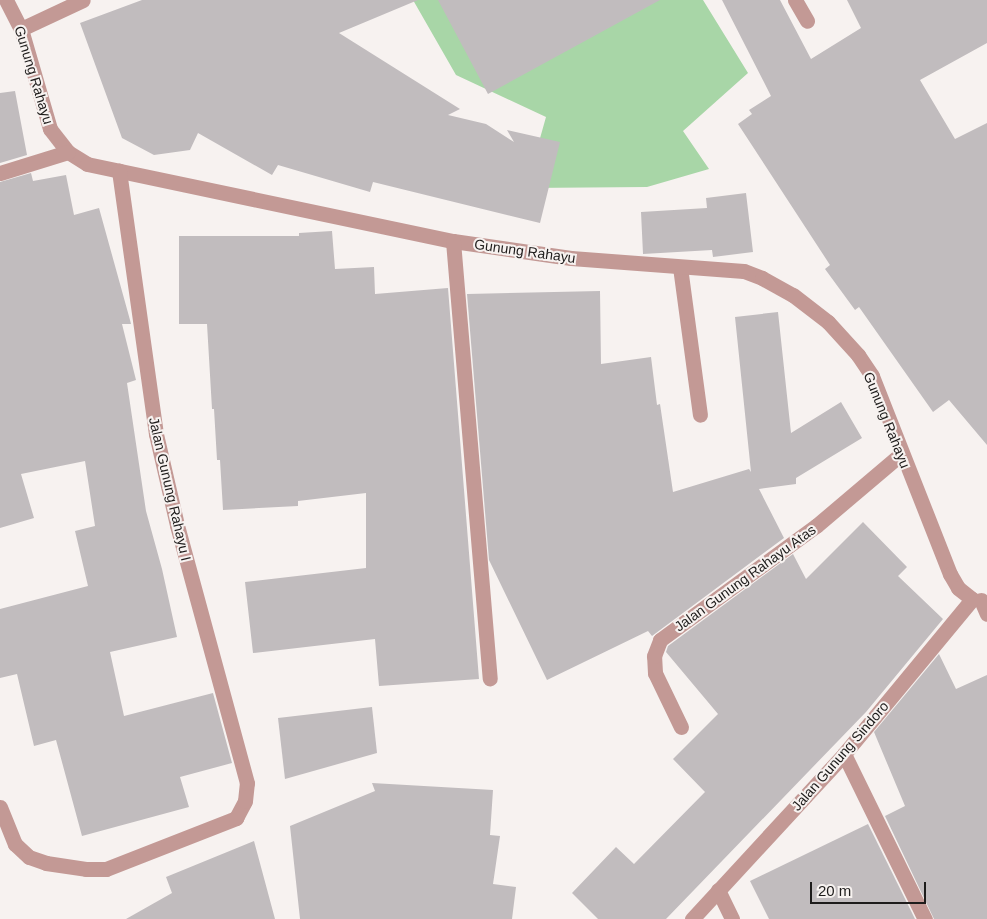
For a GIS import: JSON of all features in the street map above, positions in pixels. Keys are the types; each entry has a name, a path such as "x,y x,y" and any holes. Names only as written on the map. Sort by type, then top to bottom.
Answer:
{"street":[{"name":"Gunung Rahayu","path":"6,0 21,28 50,129 68,152 87,164 453,241 571,258 744,271 762,278 793,295 828,322 858,355 872,376 950,574 958,588 980,599 987,614"},
{"path":"21,28 83,0"},
{"path":"795,0 807,22"},
{"path":"0,173 68,152"},
{"name":"Jalan Gunung Rahayu I","path":"0,807 15,844 29,857 46,864 96,869 106,868 236,818 245,801 247,783 177,525 156,434 119,172"},
{"path":"453,241 490,678"},
{"path":"680,267 700,415"},
{"name":"Jalan Gunung Rahayu Atas","path":"681,727 655,673 654,656 660,640 816,526 902,454"},
{"name":"Jalan Gunung Sindoro","path":"692,919 844,754 980,599"},
{"path":"844,754 925,919"},
{"path":"718,890 732,919"}],"green space":[{"path":"413,0 703,0 748,73 683,131 709,169 647,187 526,188 546,117 456,75"}],"building":[{"path":"142,0 418,0 339,33 460,109 448,115 486,124 514,142 507,130 560,142 540,223 373,182 370,192 278,165 272,175 198,133 190,150 154,155 122,138 80,23"},
{"path":"438,0 660,0 488,94"},
{"path":"722,0 780,0 811,59 861,28 847,0 987,0 987,43 920,80 955,139 987,123 987,445 949,400 933,412 859,307 855,310 825,269 830,265 738,124 752,114 749,110 771,96"},
{"path":"15,91 27,155 0,163 0,93"},
{"path":"31,173 33,181 66,175 74,215 99,208 131,324 122,324 136,380 127,383 146,511 162,569 177,637 110,652 124,716 213,693 232,763 180,777 189,807 82,836 56,740 34,746 17,674 0,678 0,609 88,586 75,531 95,526 85,461 21,474 34,518 0,528 0,182"},
{"path":"746,193 753,252 713,257 712,250 643,254 641,212 707,208 706,198"},
{"path":"332,231 335,269 374,267 375,294 448,288 479,679 379,686 375,639 253,653 245,582 366,568 366,493 298,501 298,506 223,510 220,460 217,460 214,409 212,409 207,324 179,324 179,236 299,236 299,233"},
{"path":"600,291 601,364 651,357 657,405 660,404 673,492 749,469 751,472 735,317 778,312 791,433 841,402 862,438 796,478 796,484 759,489 784,538 652,636 648,631 547,680 489,560 467,294"},
{"path":"863,522 907,567 898,576 943,619 866,712 666,919 598,919 572,893 616,847 634,864 705,792 673,759 718,714 666,652 668,646 793,554 806,579"},
{"path":"939,654 956,689 987,675 987,919 934,919 885,816 905,806 874,732"},
{"path":"372,707 377,753 285,779 278,718"},
{"path":"372,783 493,790 490,835 500,836 493,884 516,887 512,919 300,919 290,826 375,791"},
{"path":"868,824 915,919 769,919 750,881"},
{"path":"254,841 275,919 126,919 172,893 166,877"}]}
